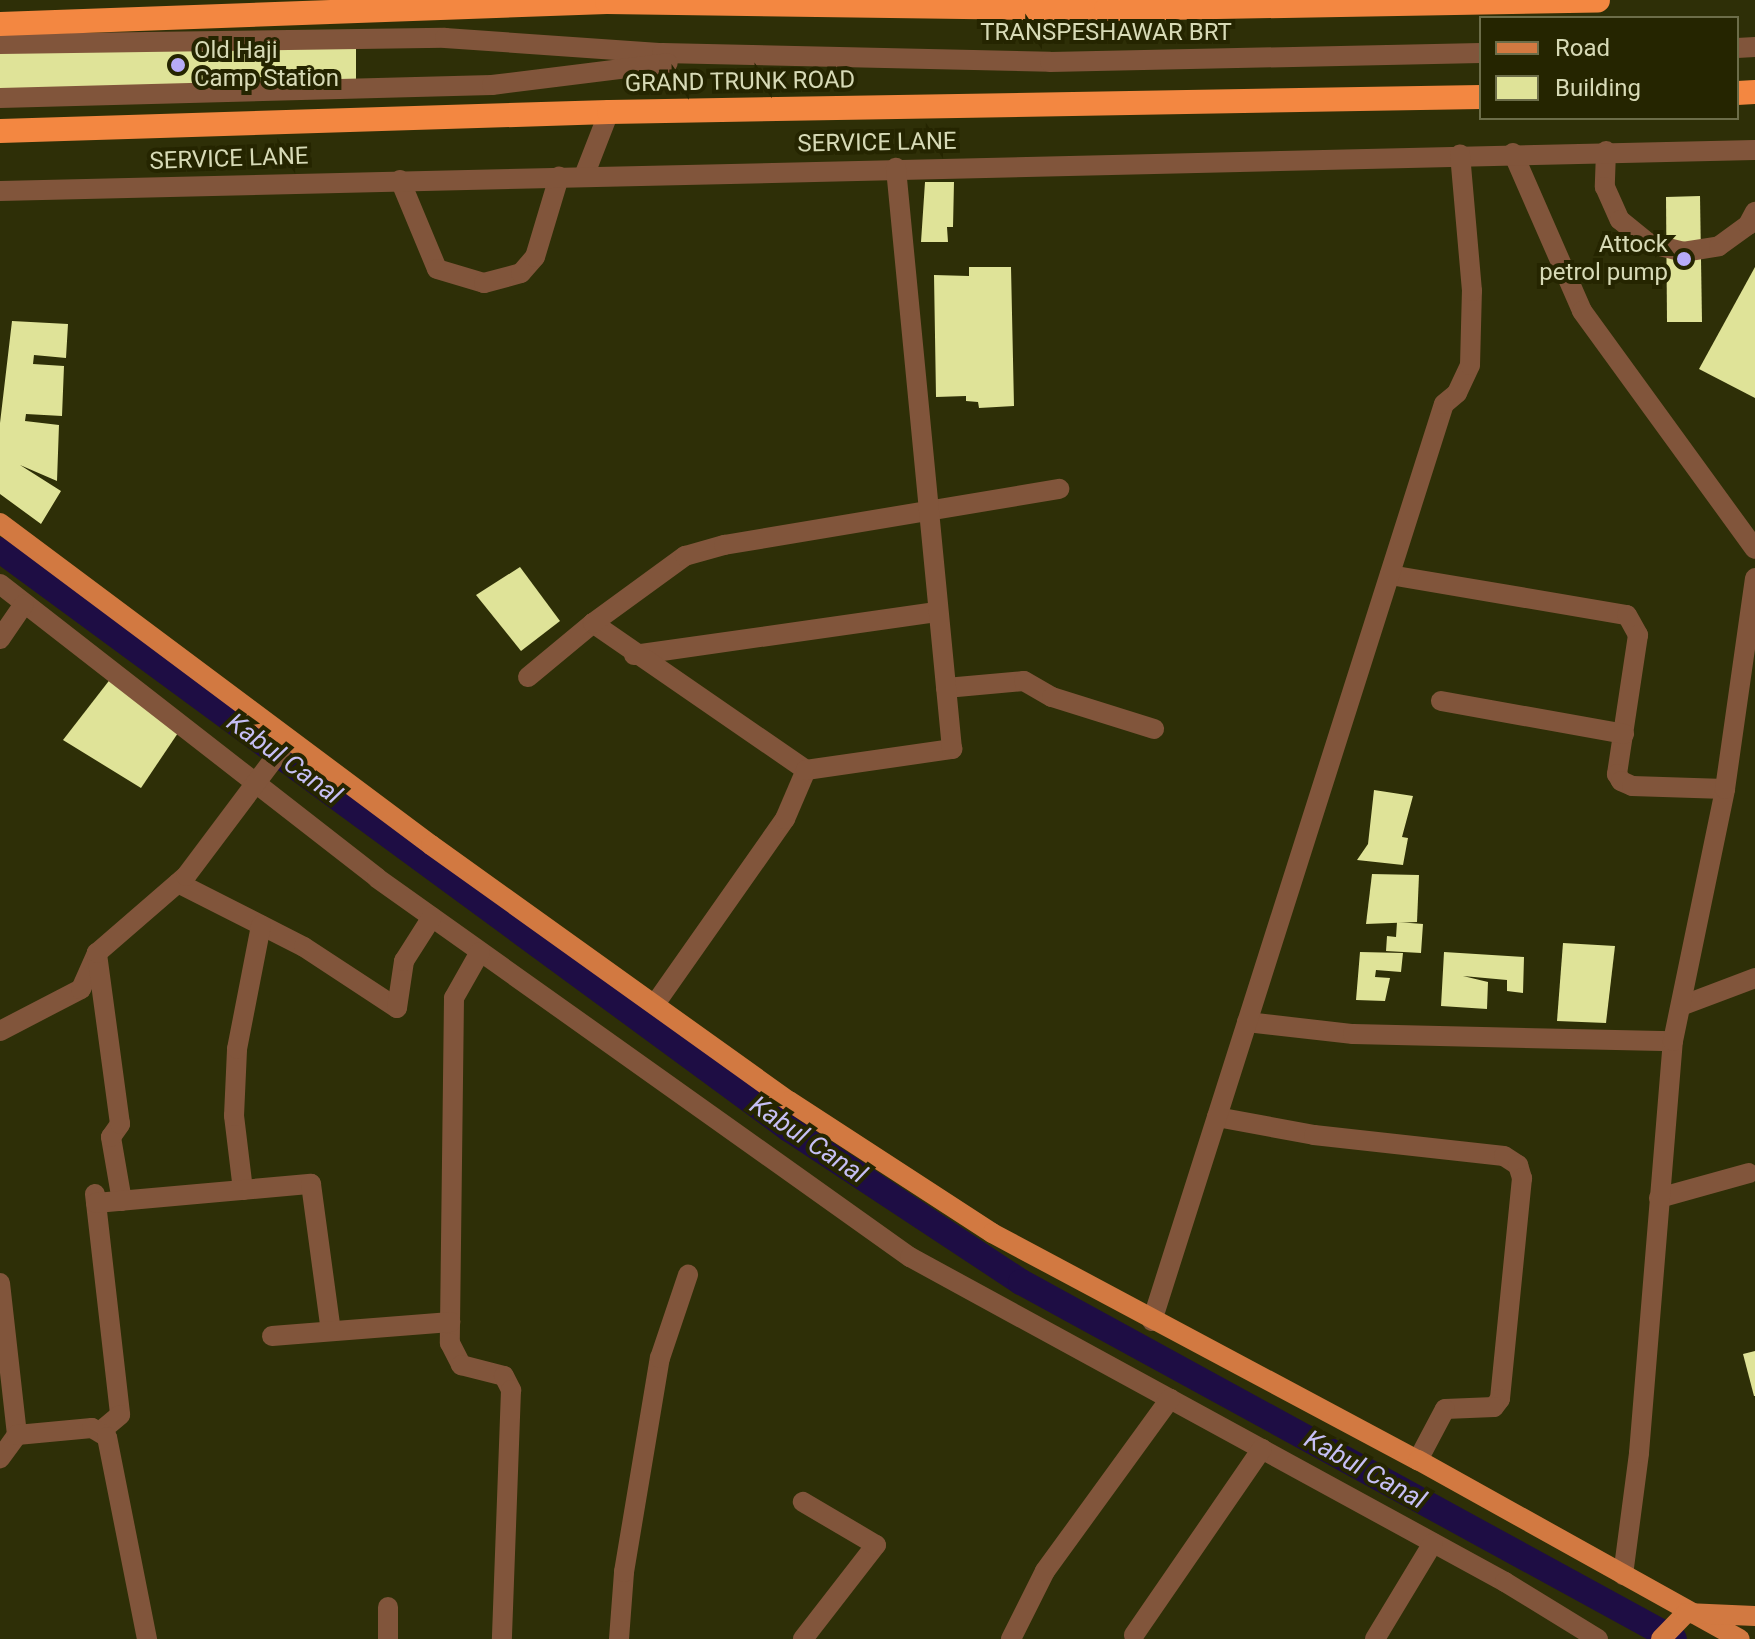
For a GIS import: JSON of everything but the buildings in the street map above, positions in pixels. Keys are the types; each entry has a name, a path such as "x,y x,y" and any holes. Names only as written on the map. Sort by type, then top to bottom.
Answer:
{"highway":[{"path":"0,24 607,1 1108,5 1598,0"},
{"name":"GRAND TRUNK ROAD","path":"0,131 609,112 1479,97"}],"main road":[{"path":"0,523 288,740 789,1101 992,1233 1152,1321 1418,1460 1623,1575 1686,1616 1739,1639"},
{"path":"1661,1639 1686,1616 1755,1616"}],"street":[{"name":"TRANSPESHAWAR BRT","path":"0,44 445,38 732,55 1050,62 1479,53"},
{"name":"TRANSPESHAWAR BRT","path":"0,98 492,85 732,55"},
{"path":"584,176 609,112"},
{"name":"SERVICE LANE","path":"0,191 1513,153 1755,150"},
{"path":"1606,151 1605,187 1620,220 1648,243 1683,252 1719,246 1748,225 1755,212"},
{"path":"1513,153 1582,311 1755,549"},
{"path":"1152,1321 1444,404 1457,393 1470,365 1472,291 1460,155"},
{"path":"593,623 634,655 806,770 952,749 926,514 896,168"},
{"path":"400,180 437,269 484,283 521,273 535,257 559,177"},
{"path":"528,677 593,623 685,556 724,545 926,514 1059,489"},
{"path":"1390,575 1627,615 1638,635 1617,774 1621,781 1632,786 1725,789"},
{"path":"1623,1575 1639,1453 1673,1041 1725,789 1752,633 1755,578"},
{"path":"0,584 432,917 910,1257 1433,1543 1598,1639"},
{"path":"0,639 24,604"},
{"path":"634,655 938,612"},
{"path":"946,688 1024,681 1052,697 1154,729"},
{"path":"1441,701 1624,734"},
{"path":"0,1031 81,989 97,953 178,883 288,740"},
{"path":"655,1004 785,819 806,770"},
{"path":"178,883 261,925 397,1008 404,961 432,917"},
{"path":"243,1190 234,1116 237,1049 261,925"},
{"path":"480,952 454,998 450,1343 461,1365 504,1376 511,1390 502,1639"},
{"path":"97,953 120,1124 111,1137 122,1201"},
{"path":"1681,1006 1755,978"},
{"path":"1247,1022 1353,1034 1673,1041"},
{"path":"1217,1117 1314,1135 1504,1156 1518,1165 1522,1178 1500,1399 1494,1407 1445,1409 1418,1460"},
{"path":"1659,1198 1749,1173"},
{"path":"17,1435 102,1430 120,1415 96,1199 122,1201 311,1184 331,1331"},
{"path":"619,1639 624,1572 660,1358 688,1275"},
{"path":"0,1283 17,1435 0,1458"},
{"path":"272,1336 450,1322"},
{"path":"1011,1639 1045,1571 1170,1399"},
{"path":"102,1430 147,1639"},
{"path":"1134,1635 1262,1449"},
{"path":"803,1502 876,1545 803,1639"},
{"path":"1375,1639 1433,1543"},
{"path":"388,1607 388,1639"}],"waterway":[{"name":"Kabul Canal","path":"0,550 789,1129 1021,1282 1674,1639"}],"place":[{"name":"Old Haji Camp Station","path":"178,65"},
{"name":"Attock petrol pump","path":"1684,259"}]}
